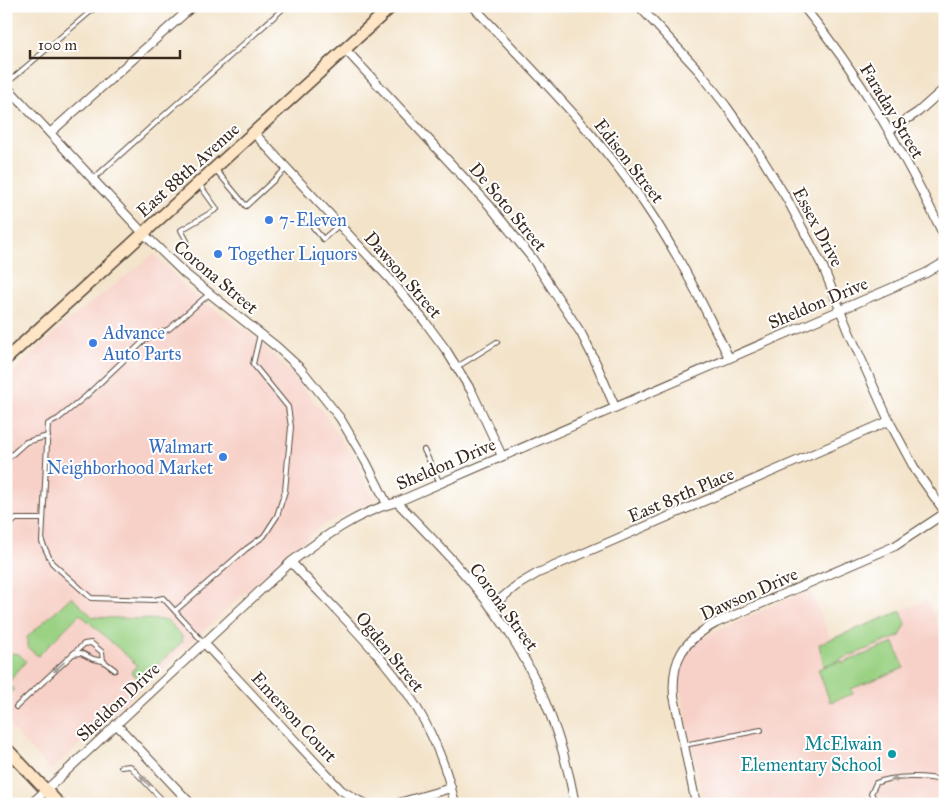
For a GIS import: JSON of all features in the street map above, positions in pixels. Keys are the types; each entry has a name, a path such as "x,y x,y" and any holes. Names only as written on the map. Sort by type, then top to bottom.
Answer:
{"main road":[{"name":"East 88th Avenue","path":"6,359 392,6"},
{"path":"6,748 59,804"}],"street":[{"path":"50,133 192,6"},
{"name":"Edison Street","path":"473,6 585,127 632,186 696,288 729,358"},
{"name":"Essex Drive","path":"639,6 699,71 755,147 787,199 823,267 889,421 916,471 945,512"},
{"name":"Faraday Street","path":"803,6 842,58 889,131 923,191 945,238"},
{"name":"De Soto Street","path":"345,50 489,205 532,258 581,333 615,407"},
{"name":"Corona Street","path":"6,85 144,234 184,272 260,333 301,369 340,418 388,504"},
{"path":"889,131 918,112 945,88"},
{"name":"Dawson Street","path":"254,133 389,278 426,323 457,367 490,427 502,456"},
{"name":"Sheldon Drive","path":"31,804 291,562 338,528 388,504 397,502 926,274 945,262"},
{"name":"East 85th Place","path":"491,607 516,586 538,573 889,421"},
{"name":"Corona Street","path":"397,502 471,582 491,607 520,651 546,704 563,752 575,804"},
{"name":"Dawson Drive","path":"696,804 674,696 673,672 679,656 694,637 716,623 895,546 945,512"},
{"name":"Ogden Street","path":"291,562 392,672 410,697 430,734 451,788 455,804"},
{"name":"Emerson Court","path":"204,643 341,790 367,804"},
{"path":"116,724 191,804"},
{"path":"395,804 451,788"}],"lane":[{"path":"6,85 97,6"},
{"path":"92,179 286,6"},
{"path":"215,169 246,206 287,168"},
{"path":"187,241 181,230 217,209 199,184"},
{"path":"313,227 324,239 339,225"},
{"path":"204,643 163,598 154,600 92,598 52,563 42,542 48,424 58,419 86,396 146,339 169,329 210,294"},
{"path":"175,611 246,549 264,536 277,516 285,491 291,428 288,406 253,364 260,333"},
{"path":"457,367 496,342"},
{"path":"6,460 26,442 48,436"},
{"path":"424,450 440,483"},
{"path":"6,528 16,519 43,519"},
{"path":"16,707 84,644 91,643 102,652 103,661"},
{"path":"73,654 81,653 93,659 103,661 115,670"},
{"path":"684,745 760,730"},
{"path":"121,767 130,766 166,804"},
{"path":"878,804 871,794 876,783 883,779 931,777 945,781"}],"shaded area":[{"path":"154,254 189,291 251,334 288,370 320,408 353,457 374,500 323,525 283,558 51,771 6,723 6,379 65,323"},
{"path":"809,589 831,638 928,600 945,645 945,804 705,804 679,685 682,665 689,650 701,638"}],"green space":[{"path":"71,597 93,617 167,620 182,636 182,642 140,681 131,672 137,665 80,614 38,656 27,647 27,637"},
{"path":"901,611 906,624 900,636 824,666 819,644"},
{"path":"894,643 904,668 851,689 853,694 830,702 818,669 841,661 842,663"},
{"path":"10,653 19,654 26,661 8,683 14,689 9,694 6,694 6,657"}],"place":[{"name":"7-Eleven","path":"269,220"},
{"name":"Together Liquors","path":"218,254"},
{"name":"Advance Auto Parts","path":"93,343"},
{"name":"Walmart Neighborhood Market","path":"223,457"},
{"name":"McElwain Elementary School","path":"892,754"}]}
